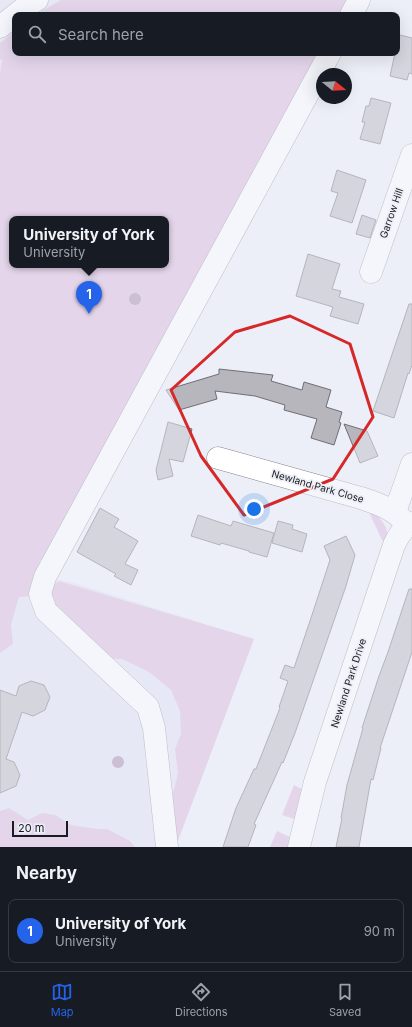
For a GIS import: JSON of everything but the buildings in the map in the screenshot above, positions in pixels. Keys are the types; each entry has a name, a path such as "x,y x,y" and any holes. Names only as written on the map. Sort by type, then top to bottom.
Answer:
{"street":[{"path":"353,12 359,0"},
{"path":"20,12 30,4"},
{"path":"0,27 12,18"},
{"path":"167,847 154,728 148,707 46,611 40,594 45,577 328,56"},
{"name":"Garrow Hill","path":"371,272 412,155"},
{"name":"Newland Park Close","path":"218,458 361,498 384,506 405,520"},
{"name":"Newland Park Drive","path":"299,847 315,782 394,545 405,520 412,464"}],"highlighted area":[{"path":"290,316 350,344 373,417 333,479 244,515 201,456 171,390 235,332"}],"shaded area":[{"path":"0,0 347,0 341,12 12,12 12,56 316,56 52,579 71,582 254,639 176,847 0,847"},
{"path":"61,0 347,0 340,12 41,12"},
{"path":"12,33 12,56 316,56 42,561 40,560 38,575 32,596 19,597 11,625 13,644 0,653 0,75 2,59 0,60 0,43"},
{"path":"367,508 376,514 383,522 387,531 388,542 382,540"},
{"path":"59,581 254,639 177,843 169,810 178,773 175,749 181,734 180,711 171,690 149,672 122,659 106,659 53,608 51,586"},
{"path":"294,785 304,790 297,820 282,815"},
{"path":"9,808 28,820 42,813 55,815 71,825 107,829 130,841 135,847 0,847 0,811"},
{"path":"277,831 292,838 290,847 270,847"}],"place":[{"name":"University of York","path":"89,314"}]}
